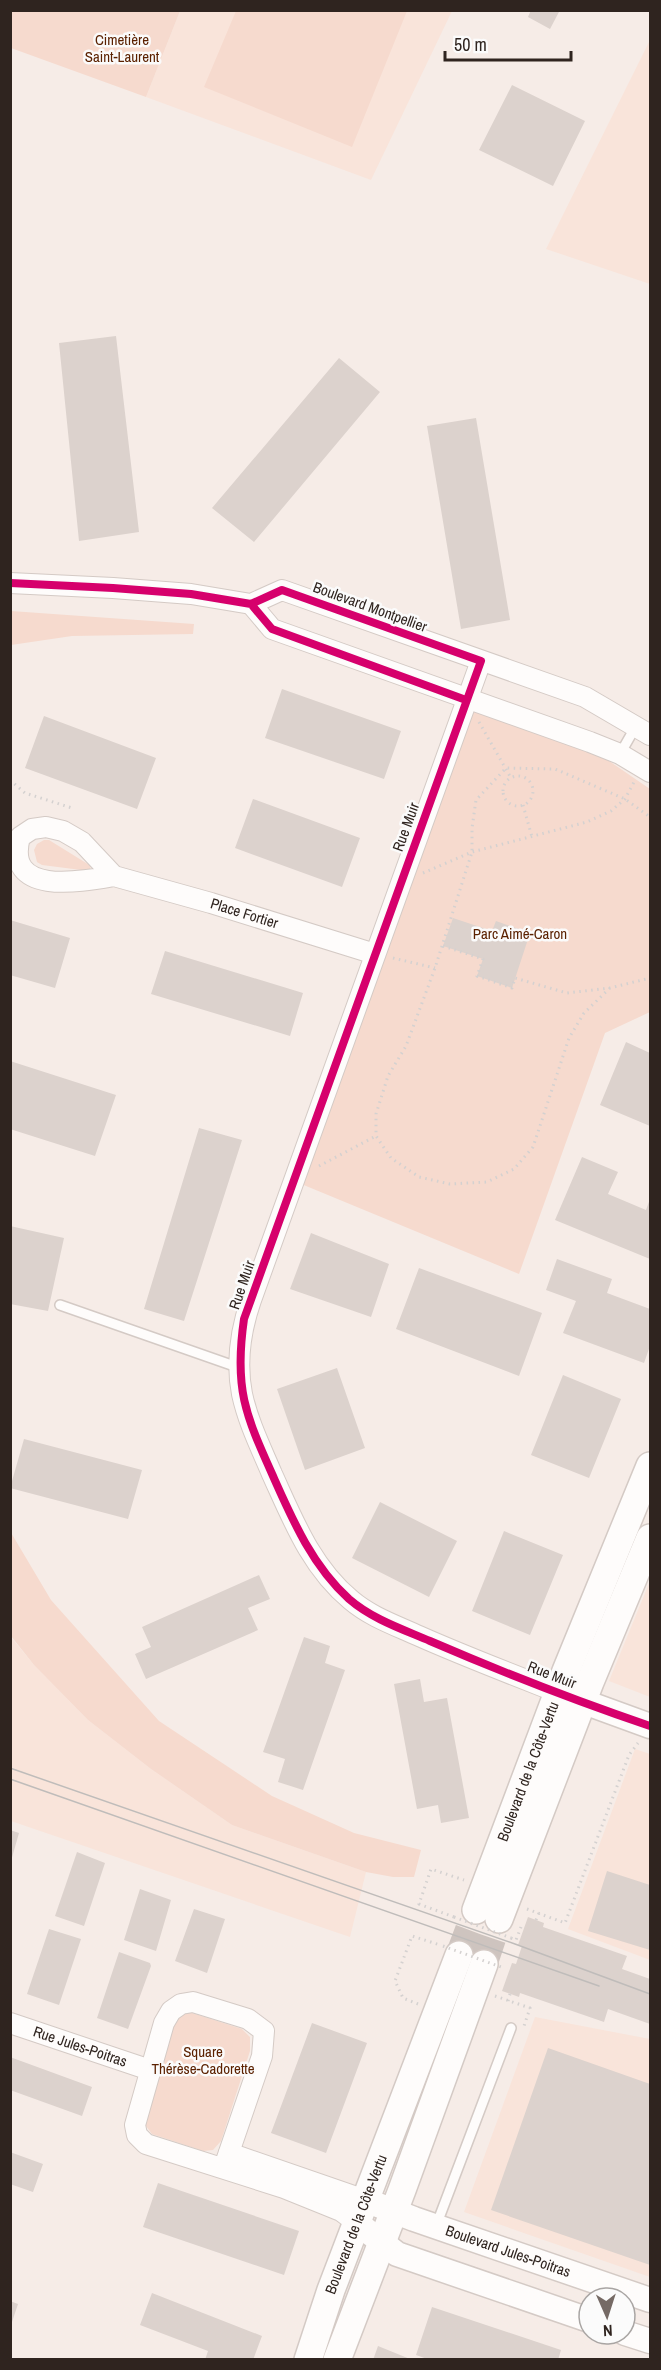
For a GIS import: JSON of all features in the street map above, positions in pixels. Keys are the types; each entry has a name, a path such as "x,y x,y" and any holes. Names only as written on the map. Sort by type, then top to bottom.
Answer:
{"main road":[{"name":"Boulevard de la Côte-Vertu","path":"485,1921 557,1692 651,1466"},
{"name":"Boulevard de la Côte-Vertu","path":"485,1921 583,1701 651,1538"},
{"name":"Boulevard de la Côte-Vertu","path":"337,2360 394,2211 472,1958"},
{"name":"Boulevard de la Côte-Vertu","path":"308,2360 361,2212 472,1958"}],"street":[{"path":"10,583 180,593 251,604 272,629 620,754 643,775"},
{"name":"Boulevard Montpellier","path":"251,604 282,590 585,697 643,731"},
{"name":"Rue Muir","path":"481,661 244,1319 240,1368 242,1392 249,1423 312,1557 350,1600 373,1616 475,1661 583,1701 645,1734"},
{"name":"Place Fortier","path":"114,876 211,903 375,954"},
{"path":"227,2160 261,2056 264,2031 248,2019 193,2002 181,2004 171,2012 165,2023 135,2125 137,2135 146,2144 227,2160 361,2212 381,2242 397,2254 577,2316"},
{"name":"Rue Jules-Poitras","path":"10,2023 150,2070"},
{"name":"Boulevard Jules-Poitras","path":"361,2212 394,2211 651,2300"}],"lane":[{"name":"Boulevard Montpellier","path":"620,754 643,731"},
{"path":"60,1305 240,1368"},
{"path":"436,2226 511,2028"}],"path":[{"path":"466,700 511,778"},
{"path":"610,988 584,1013 568,1038 533,1147 514,1169 487,1182 450,1184 419,1177 391,1158 376,1136 376,1114 388,1076 406,1046 435,968 472,852 472,828 476,800 506,768 555,770 625,799 651,817"},
{"path":"400,883 472,852 587,822 611,811 625,799 643,775"},
{"path":"521,776 532,785 532,795 523,805 513,805 505,799 504,784 511,778 521,776"},
{"path":"10,780 25,793 72,808"},
{"path":"523,805 532,837"},
{"path":"443,946 483,959 477,976 512,988 515,978 567,993 610,988 651,978"},
{"path":"375,954 435,968"},
{"path":"294,1180 376,1136"},
{"path":"527,1909 565,1923 629,1755 645,1734"},
{"path":"472,1883 431,1869 419,1904 485,1921"},
{"path":"536,1920 539,1913"},
{"path":"426,2007 403,1998 394,1982 412,1936 472,1958"},
{"path":"495,1996 508,2001 510,1994"}],"shaded area":[{"path":"180,11 452,11 371,180 146,97"},
{"path":"650,40 650,284 546,249"},
{"path":"650,1581 650,1697 609,1681"},
{"path":"10,1636 34,1665 88,1720 151,1769 232,1825 366,1872 350,1937 11,1821"},
{"path":"635,1749 650,1754 650,1960 568,1929"},
{"path":"535,2017 650,2039 650,2277 464,2212"}],"green space":[{"name":"Cimetière Saint-Laurent","path":"10,11 180,11 146,97 11,48"},
{"path":"236,11 407,11 352,147 204,87"},
{"path":"11,611 194,624 193,634 72,636 11,645"},
{"name":"Parc Aimé-Caron","path":"466,700 571,735 650,789 650,1012 605,1033 519,1274 294,1181"},
{"path":"49,840 91,866 89,871 42,865 37,862 34,850 37,844"},
{"path":"10,1531 51,1600 159,1721 272,1796 354,1833 421,1850 414,1877 393,1877 366,1872 232,1825 151,1769 88,1720 34,1665 11,1636"},
{"name":"Square Thérèse-Cadorette","path":"189,2012 242,2029 250,2037 250,2051 221,2141 213,2150 203,2151 152,2134 146,2126 144,2115 175,2018"}],"building":[{"path":"531,10 560,10 550,29 528,17"},
{"path":"512,85 585,121 553,186 479,150"},
{"path":"116,336 139,532 79,541 59,343"},
{"path":"339,358 380,392 254,542 212,508"},
{"path":"476,418 510,620 461,629 427,426"},
{"path":"282,689 401,731 384,779 265,738"},
{"path":"44,716 156,758 137,809 25,768"},
{"path":"253,799 360,838 342,887 235,848"},
{"path":"453,918 492,931 496,921 530,933 512,988 477,976 483,959 443,946"},
{"path":"10,920 70,938 55,988 10,975"},
{"path":"165,951 303,993 290,1036 151,994"},
{"path":"626,1042 650,1053 650,1126 600,1105"},
{"path":"10,1061 116,1095 95,1156 10,1129"},
{"path":"199,1128 242,1140 184,1321 144,1309"},
{"path":"582,1157 618,1172 608,1194 646,1210 650,1199 650,1259 555,1220"},
{"path":"10,1226 64,1238 48,1311 10,1304"},
{"path":"311,1233 389,1264 371,1317 290,1289"},
{"path":"557,1259 612,1279 607,1293 650,1309 650,1346 644,1363 563,1333 576,1301 546,1290"},
{"path":"419,1268 542,1313 519,1376 396,1329"},
{"path":"337,1368 365,1448 305,1470 277,1389"},
{"path":"563,1375 621,1399 589,1478 531,1455"},
{"path":"24,1439 142,1470 128,1519 10,1488"},
{"path":"380,1502 457,1541 429,1597 352,1558"},
{"path":"504,1531 563,1555 530,1635 472,1611"},
{"path":"259,1575 270,1599 248,1608 258,1630 146,1679 135,1654 151,1647 142,1627"},
{"path":"304,1637 330,1646 325,1663 345,1670 303,1790 278,1782 285,1759 263,1752"},
{"path":"420,1679 424,1702 447,1698 469,1818 441,1823 438,1805 417,1809 394,1684"},
{"path":"10,1830 19,1833 11,1861 10,1861"},
{"path":"77,1852 105,1863 84,1926 55,1916"},
{"path":"607,1871 650,1885 650,1950 588,1931"},
{"path":"140,1889 171,1900 156,1951 124,1940"},
{"path":"194,1909 225,1919 207,1973 175,1961"},
{"path":"528,1917 544,1923 543,1927 627,1956 622,1969 650,1979 650,2024 608,2009 604,2022 520,1993 519,1997 502,1991 512,1963 516,1964 522,1946 518,1945"},
{"path":"49,1929 81,1939 59,2005 27,1994"},
{"path":"119,1952 150,1963 151,1966 128,2029 97,2018"},
{"path":"312,2023 367,2043 326,2153 271,2133"},
{"path":"548,2048 650,2084 650,2265 491,2210"},
{"path":"10,2057 92,2087 82,2116 10,2090"},
{"path":"10,2152 43,2164 33,2192 10,2184"},
{"path":"158,2183 299,2231 284,2275 143,2227"},
{"path":"152,2293 262,2336 253,2360 205,2360 208,2351 140,2325"},
{"path":"10,2301 18,2304 11,2325 10,2325"},
{"path":"432,2307 561,2350 558,2360 430,2360 416,2355"},
{"path":"378,2346 410,2359 410,2360 373,2360"}],"tunnel":[{"path":"459,1955 476,1910"},
{"path":"484,1964 499,1919"}],"tram line":[{"path":"10,1768 515,1944 650,1994"},
{"path":"10,1779 599,1986"}],"cycle path":[{"path":"10,583 191,594 251,604 282,590 481,661 244,1319 240,1364 241,1383 255,1435 296,1526 324,1572 349,1599 377,1618 398,1628 539,1686 650,1726"},
{"path":"251,604 272,629 466,700"}]}
